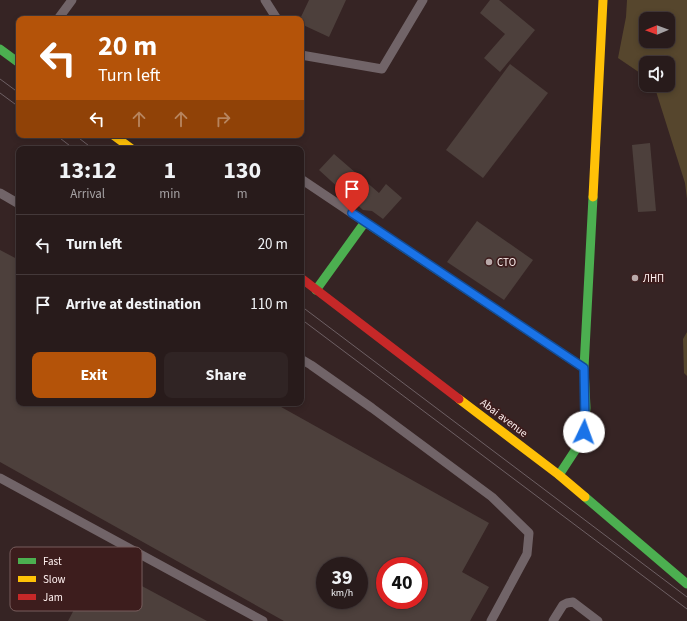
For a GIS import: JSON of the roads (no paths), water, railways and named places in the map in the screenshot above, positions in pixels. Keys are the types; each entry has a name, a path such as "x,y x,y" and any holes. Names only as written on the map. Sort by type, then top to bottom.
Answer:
{"street":[{"path":"559,474 579,445 584,432 584,368 603,0"},
{"path":"0,49 16,61"},
{"path":"117,138 128,146"},
{"path":"316,290 364,222 584,368"},
{"name":"Abai avenue","path":"304,280 559,474 687,584"}],"lane":[{"path":"60,16 72,0"},
{"path":"265,0 275,16"},
{"path":"304,56 382,69 424,0"},
{"path":"304,181 364,222"},
{"path":"0,193 16,202"},
{"path":"304,361 372,408 492,497 529,533 527,554 491,621"},
{"path":"0,478 127,547"},
{"path":"142,555 263,621"},
{"path":"553,621 562,605 573,602 598,621"}],"tram line":[{"path":"0,79 16,91"},
{"path":"0,93 16,105"},
{"path":"60,138 70,146"},
{"path":"79,138 89,146"},
{"path":"304,308 687,597"},
{"path":"304,321 687,609"}],"place":[{"name":"СТО","path":"489,262"},
{"name":"ЛНП","path":"635,278"}]}
